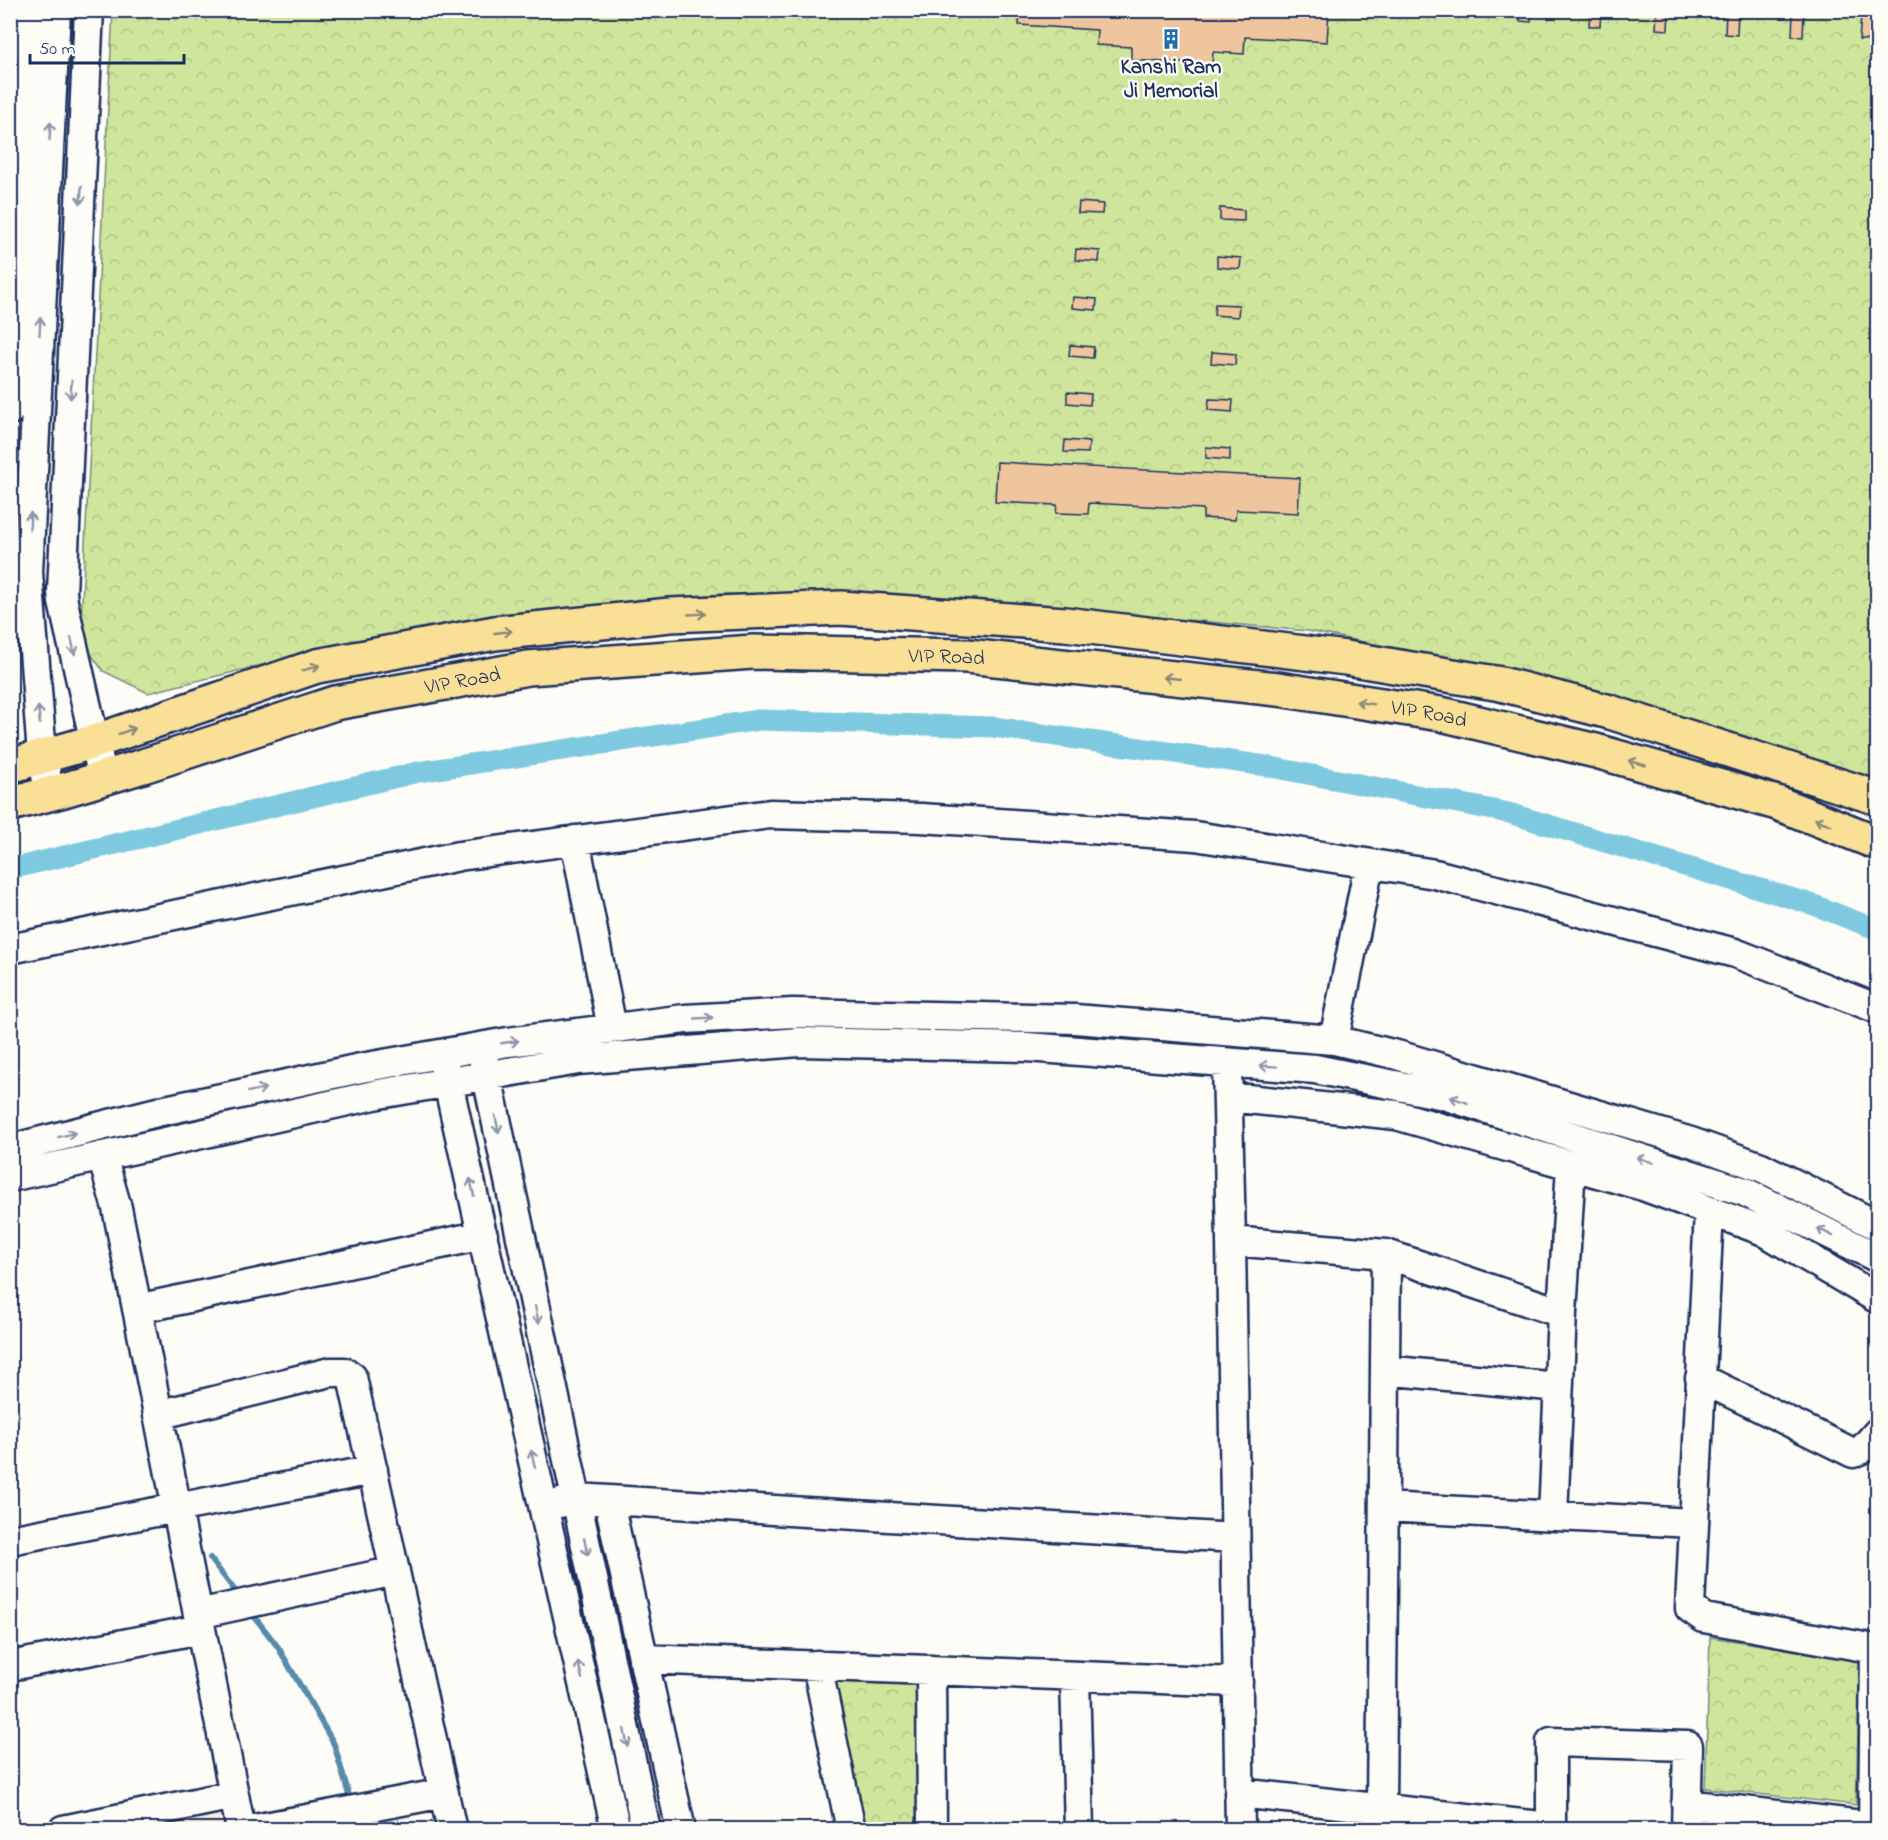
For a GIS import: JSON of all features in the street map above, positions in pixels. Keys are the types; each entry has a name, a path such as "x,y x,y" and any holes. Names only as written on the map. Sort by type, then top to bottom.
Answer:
{"main road":[{"name":"VIP Road","path":"10,766 96,741 317,666 484,635 670,615 842,608 1076,625 1346,658 1501,684 1610,712 1878,798"},
{"name":"VIP Road","path":"10,804 103,778 335,704 528,668 753,652 968,656 1278,689 1441,714 1596,751 1777,803 1878,843"}],"street":[{"path":"10,410 14,287 33,10"},
{"path":"49,794 20,602 28,572 56,10"},
{"path":"89,10 63,602 103,778"},
{"path":"20,602 63,602"},
{"path":"10,949 459,856 770,814 921,818 1195,836 1434,874 1735,953 1878,1009"},
{"path":"575,840 612,1029"},
{"path":"1334,1040 1369,864"},
{"path":"10,1149 161,1111 361,1068 481,1046 685,1019 817,1014 1075,1019 1334,1040 1397,1054 1691,1142 1761,1167 1878,1226"},
{"path":"10,1177 379,1094 578,1060 799,1042 1027,1047 1315,1069 1444,1095 1744,1192 1878,1258"},
{"path":"481,1046 646,1830"},
{"path":"442,1054 616,1830"},
{"path":"1227,1063 1240,1830"},
{"path":"1228,1097 1396,1115 1643,1186 1764,1231 1878,1299"},
{"path":"102,1156 117,1208 241,1830"},
{"path":"1553,1516 1571,1166"},
{"path":"1239,1793 1551,1828 1551,1742 1688,1746 1686,1817 1875,1827 1875,1649 1704,1618 1690,1608 1709,1211"},
{"path":"137,1310 483,1235"},
{"path":"1231,1241 1386,1254 1562,1313"},
{"path":"1381,1808 1386,1254"},
{"path":"1385,1370 1558,1387"},
{"path":"158,1415 330,1372 345,1372 352,1377 452,1830"},
{"path":"1700,1378 1853,1454 1863,1449 1878,1432"},
{"path":"10,1540 373,1470"},
{"path":"544,1508 576,1498 609,1502 1235,1538"},
{"path":"609,1502 681,1830"},
{"path":"1384,1507 1693,1523"},
{"path":"10,1666 199,1621 230,1607 395,1571"},
{"path":"644,1659 1238,1682"},
{"path":"817,1665 851,1830"},
{"path":"931,1670 932,1830"},
{"path":"1075,1676 1079,1830"},
{"path":"249,1830 444,1793"},
{"path":"63,1830 234,1795"}],"shaded area":[{"path":"222,1808 226,1830 114,1830"}],"green space":[{"path":"113,11 1877,11 1877,780 1771,746 1502,669 1308,631 967,600 721,594 497,614 347,644 148,693 103,671 80,639"},
{"path":"1710,1637 1860,1660 1856,1805 1705,1788"},
{"path":"833,1682 917,1685 918,1829 866,1829"}],"building":[{"name":"Kanshi Ram Ji Memorial","path":"1020,10 1329,10 1327,42 1245,37 1244,54 1213,52 1212,65 1131,60 1131,47 1096,45 1097,30 1019,25"},
{"path":"1521,10 1532,10 1531,22 1520,21"},
{"path":"1590,10 1601,10 1600,26 1589,26"},
{"path":"1657,10 1669,10 1668,30 1656,29"},
{"path":"1726,11 1738,11 1737,35 1725,34"},
{"path":"1793,12 1804,13 1803,37 1792,36"},
{"path":"1861,16 1872,17 1871,40 1859,40"},
{"path":"1079,202 1103,204 1102,214 1078,213"},
{"path":"1220,208 1244,210 1244,221 1220,220"},
{"path":"1076,249 1100,251 1099,262 1075,260"},
{"path":"1217,256 1241,258 1240,269 1217,267"},
{"path":"1073,297 1097,299 1096,310 1072,308"},
{"path":"1215,304 1239,305 1238,317 1214,315"},
{"path":"1070,345 1094,347 1093,358 1069,356"},
{"path":"1212,352 1236,354 1235,365 1211,363"},
{"path":"1067,392 1091,394 1090,405 1067,403"},
{"path":"1209,399 1233,400 1232,412 1208,410"},
{"path":"1065,440 1089,442 1088,453 1064,452"},
{"path":"1206,447 1230,449 1230,460 1206,458"},
{"path":"997,462 1300,478 1298,513 1236,510 1235,520 1203,518 1203,509 1089,503 1088,514 1056,513 1057,505 995,502"}],"waterway":[{"path":"10,869 418,772 759,720 993,727 1266,766 1509,813 1814,905 1878,930"},
{"path":"210,1558 239,1596"},
{"path":"250,1611 278,1647 334,1744 351,1802"},
{"path":"354,1818 357,1830"}],"place":[{"name":"Kanshi Ram Ji Memorial","path":"1171,39"}]}
